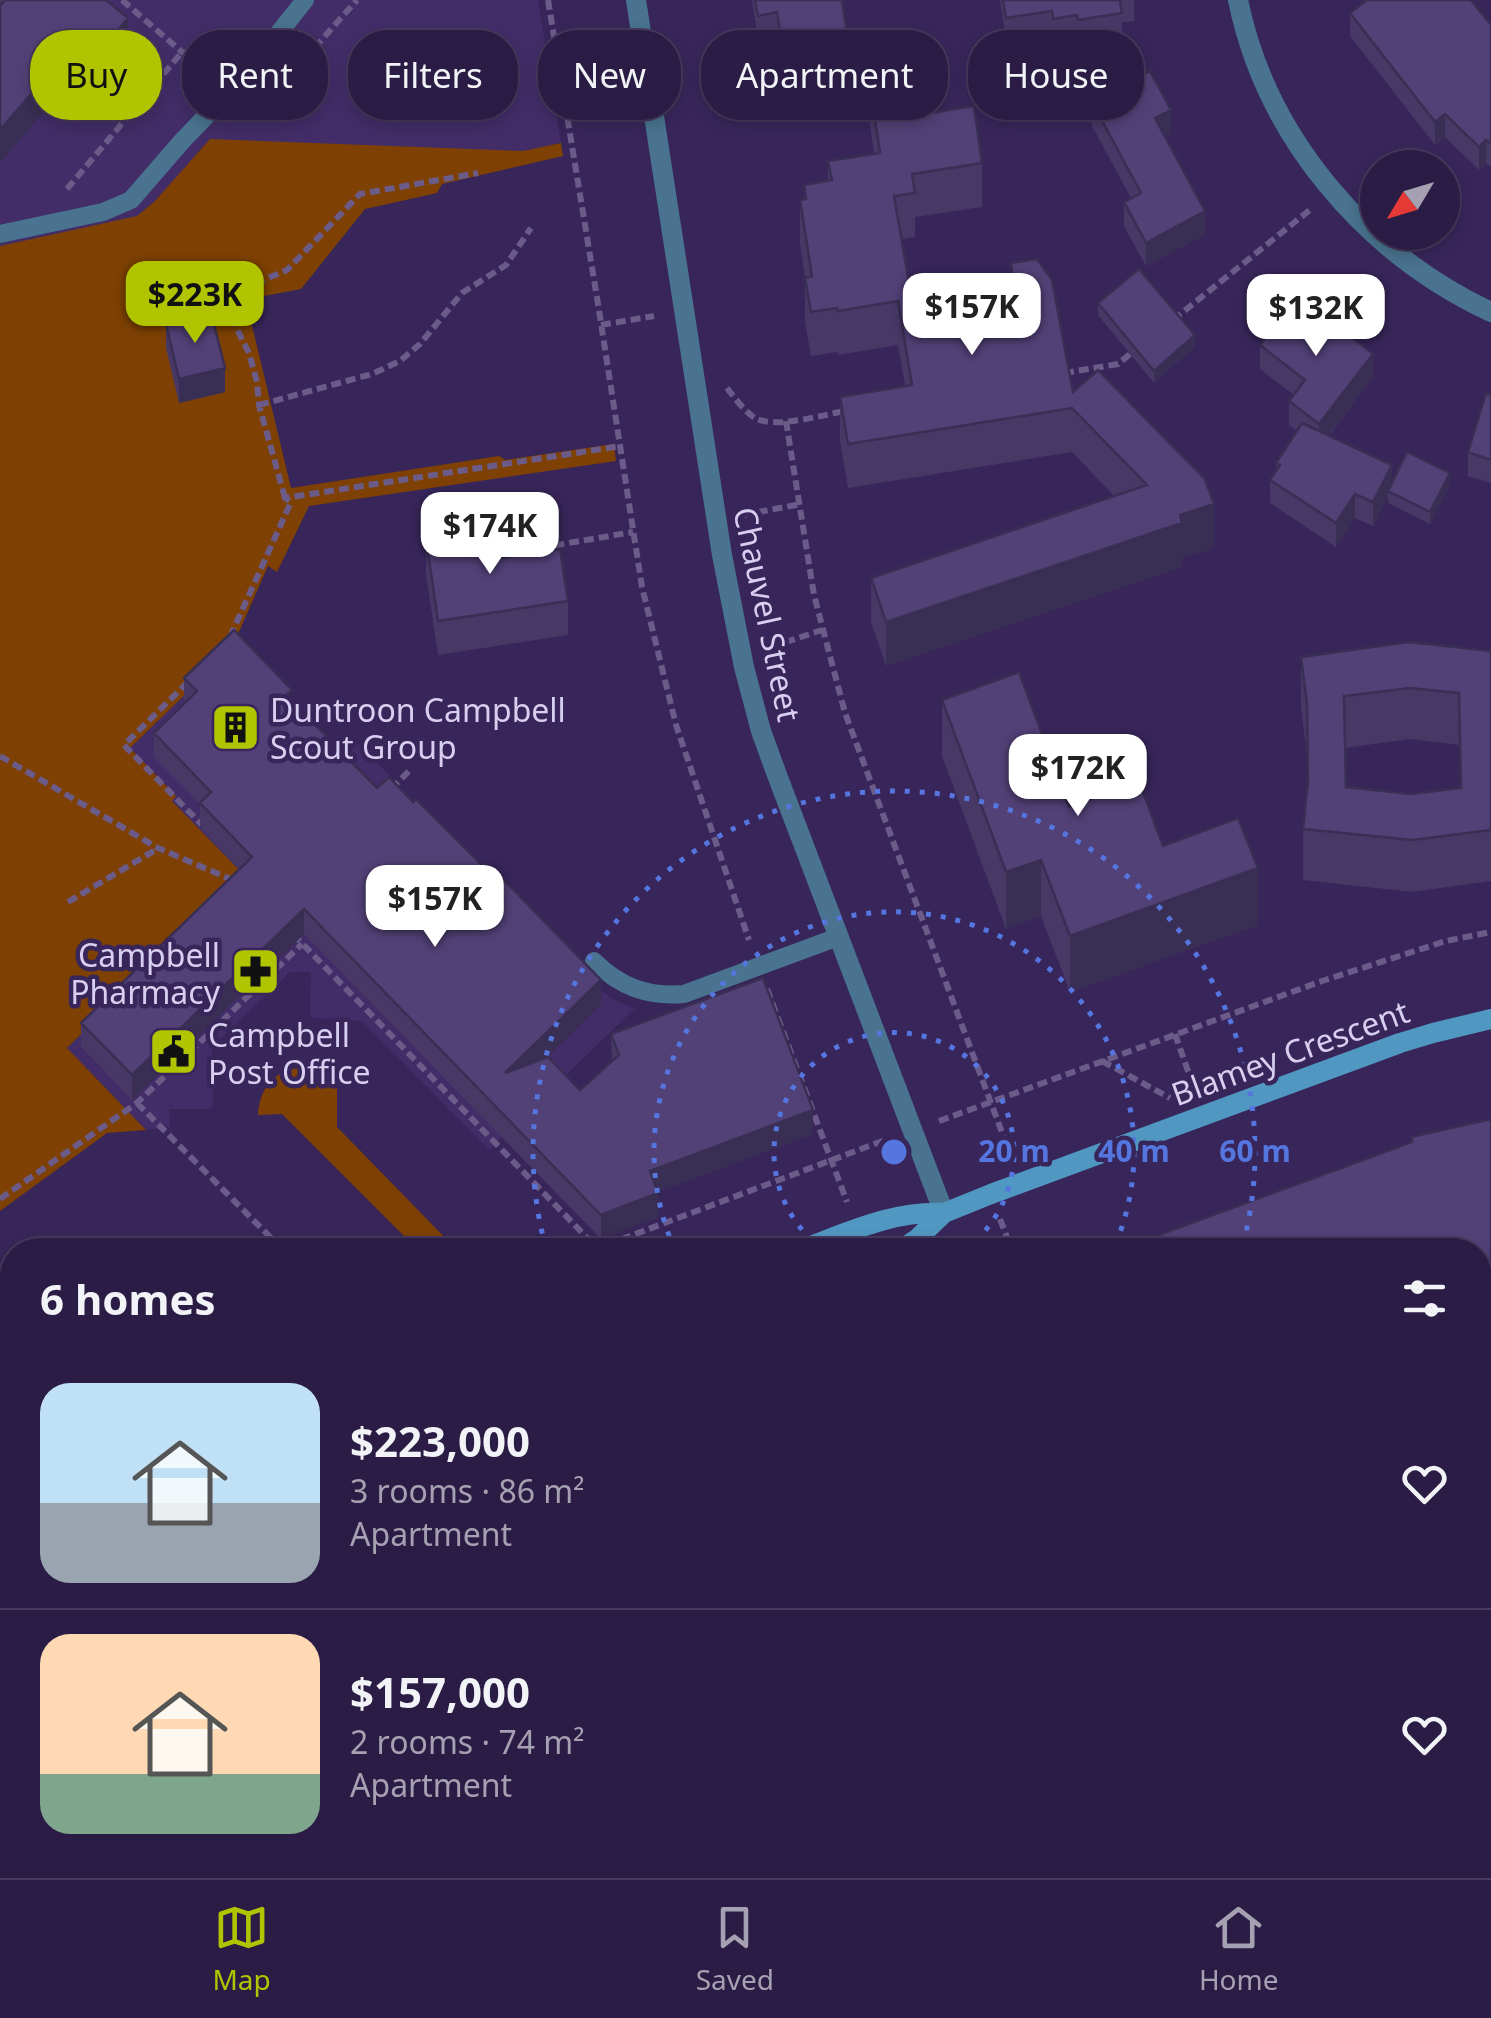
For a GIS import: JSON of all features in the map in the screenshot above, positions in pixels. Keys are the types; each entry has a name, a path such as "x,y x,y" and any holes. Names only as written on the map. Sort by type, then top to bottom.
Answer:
{"street":[{"name":"Chauvel Street","path":"636,0 716,520 741,657 762,731 944,1213"},
{"path":"1238,0 1254,61 1268,93 1300,150 1333,192 1399,256 1439,285 1491,312"},
{"name":"Blamey Crescent","path":"918,1238 944,1213 1021,1183 1416,1038 1491,1020"},
{"name":"Blamey Crescent","path":"831,1238 895,1216 944,1213"}],"lane":[{"path":"0,234 103,212 131,200 243,78 305,0"},
{"path":"594,961 636,990 661,994 690,992 838,937"}],"path":[{"path":"548,0 642,588 676,725 759,967 857,1228"},
{"path":"61,195 182,52"},
{"path":"226,644 291,502 285,498 249,353 228,310 230,296 288,270 360,194 478,173"},
{"path":"1162,328 1333,192"},
{"path":"259,405 372,374 400,361 420,344 462,293 506,265 531,228"},
{"path":"601,325 684,312"},
{"path":"1060,374 1118,364 1148,340"},
{"path":"725,374 728,390 754,418 786,421 845,411"},
{"path":"786,421 814,595 845,713 1021,1183"},
{"path":"285,498 620,446"},
{"path":"716,520 801,504"},
{"path":"510,553 633,532"},
{"path":"741,657 822,630"},
{"path":"201,670 124,745 211,834"},
{"path":"0,756 158,848 252,889"},
{"path":"381,798 409,771"},
{"path":"68,902 158,848"},
{"path":"291,932 584,1238"},
{"path":"627,1238 1101,1060 1393,958 1491,932"},
{"path":"0,1196 137,1103 302,944"},
{"path":"1175,1034 1203,1115"},
{"path":"1101,1060 1203,1115"},
{"path":"137,1103 272,1238"}],"shaded area":[{"path":"0,0 538,0 543,30 538,30 538,120 557,120 561,143 154,202 129,219 0,246"},
{"path":"210,139 523,151 561,143 563,156 442,184 437,193 365,209 301,289 264,296 249,313 291,488 499,456 505,460 614,444 616,461 309,506 277,572 268,566 231,650 130,748 176,796 172,801 244,875 67,1048 146,1130 107,1133 0,1211 0,246 137,216"},
{"path":"235,640 333,742 346,731 591,982 614,1000 635,1008 489,1150 362,1021 312,1018 311,972 290,972 212,1047 213,1106 169,1109 170,1127 146,1130 67,1048 243,876 171,800 176,795 130,748 231,650"},
{"path":"295,1068 323,1071 337,1081 337,1127 445,1238 406,1238 282,1114 258,1115 266,1087 278,1075"}],"building":[{"path":"5,0 106,0 128,18 118,30 30,30 30,95 0,130 0,6"},
{"path":"755,0 842,0 846,30 780,30 777,12 758,16"},
{"path":"1003,0 1120,0 1122,13 1078,20 1077,15 1053,19 1052,11 1006,18"},
{"path":"1367,0 1471,0 1491,25 1491,144 1486,140 1479,147 1445,114 1435,122 1350,13"},
{"path":"1150,71 1171,110 1155,118 1205,211 1146,243 1124,202 1141,193 1102,120 1144,120 1144,74"},
{"path":"968,107 968,120 976,120 982,163 912,174 915,193 894,196 911,294 1013,279 1011,263 1037,259 1052,280 1073,392 1098,370 1205,479 1214,504 1180,515 1182,523 886,622 871,578 1147,485 1072,408 848,444 840,397 912,385 898,301 811,312 805,278 812,276 800,200 806,199 804,185 832,180 828,161 880,153 875,120 948,120 948,110"},
{"path":"1139,269 1195,335 1154,371 1098,303"},
{"path":"1295,300 1332,328 1335,324 1373,354 1319,424 1289,401 1305,380 1260,345"},
{"path":"211,313 225,368 179,379 166,324"},
{"path":"1486,393 1491,395 1491,460 1468,452"},
{"path":"1302,423 1392,465 1373,502 1355,494 1336,523 1270,480 1280,465 1276,463"},
{"path":"1407,452 1450,473 1430,512 1388,491"},
{"path":"490,529 495,559 560,549 568,601 438,621 426,539"},
{"path":"234,630 292,690 286,695 377,788 389,777 413,802 416,799 495,878 498,874 601,980 505,1073 548,1057 580,1090 619,1055 611,1034 763,978 813,1110 650,1171 658,1193 601,1215 304,909 132,1075 81,1023 252,857 200,803 211,792 154,733 197,691 184,678"},
{"path":"1409,642 1491,651 1491,830 1412,840 1303,829 1308,781 1307,704 1301,657","holes":["1410,688 1459,693 1461,788 1411,794 1346,787 1344,696"]},
{"path":"1019,672 1069,807 1139,781 1163,846 1238,818 1258,868 1070,936 1041,860 1006,872 942,700"},
{"path":"1491,1119 1491,1238 1151,1238 1412,1142 1411,1137"}],"place":[{"name":"Duntroon Campbell Scout Group","path":"235,727"},
{"name":"Campbell Pharmacy","path":"255,972"},
{"name":"Campbell Post Office","path":"173,1052"}]}
